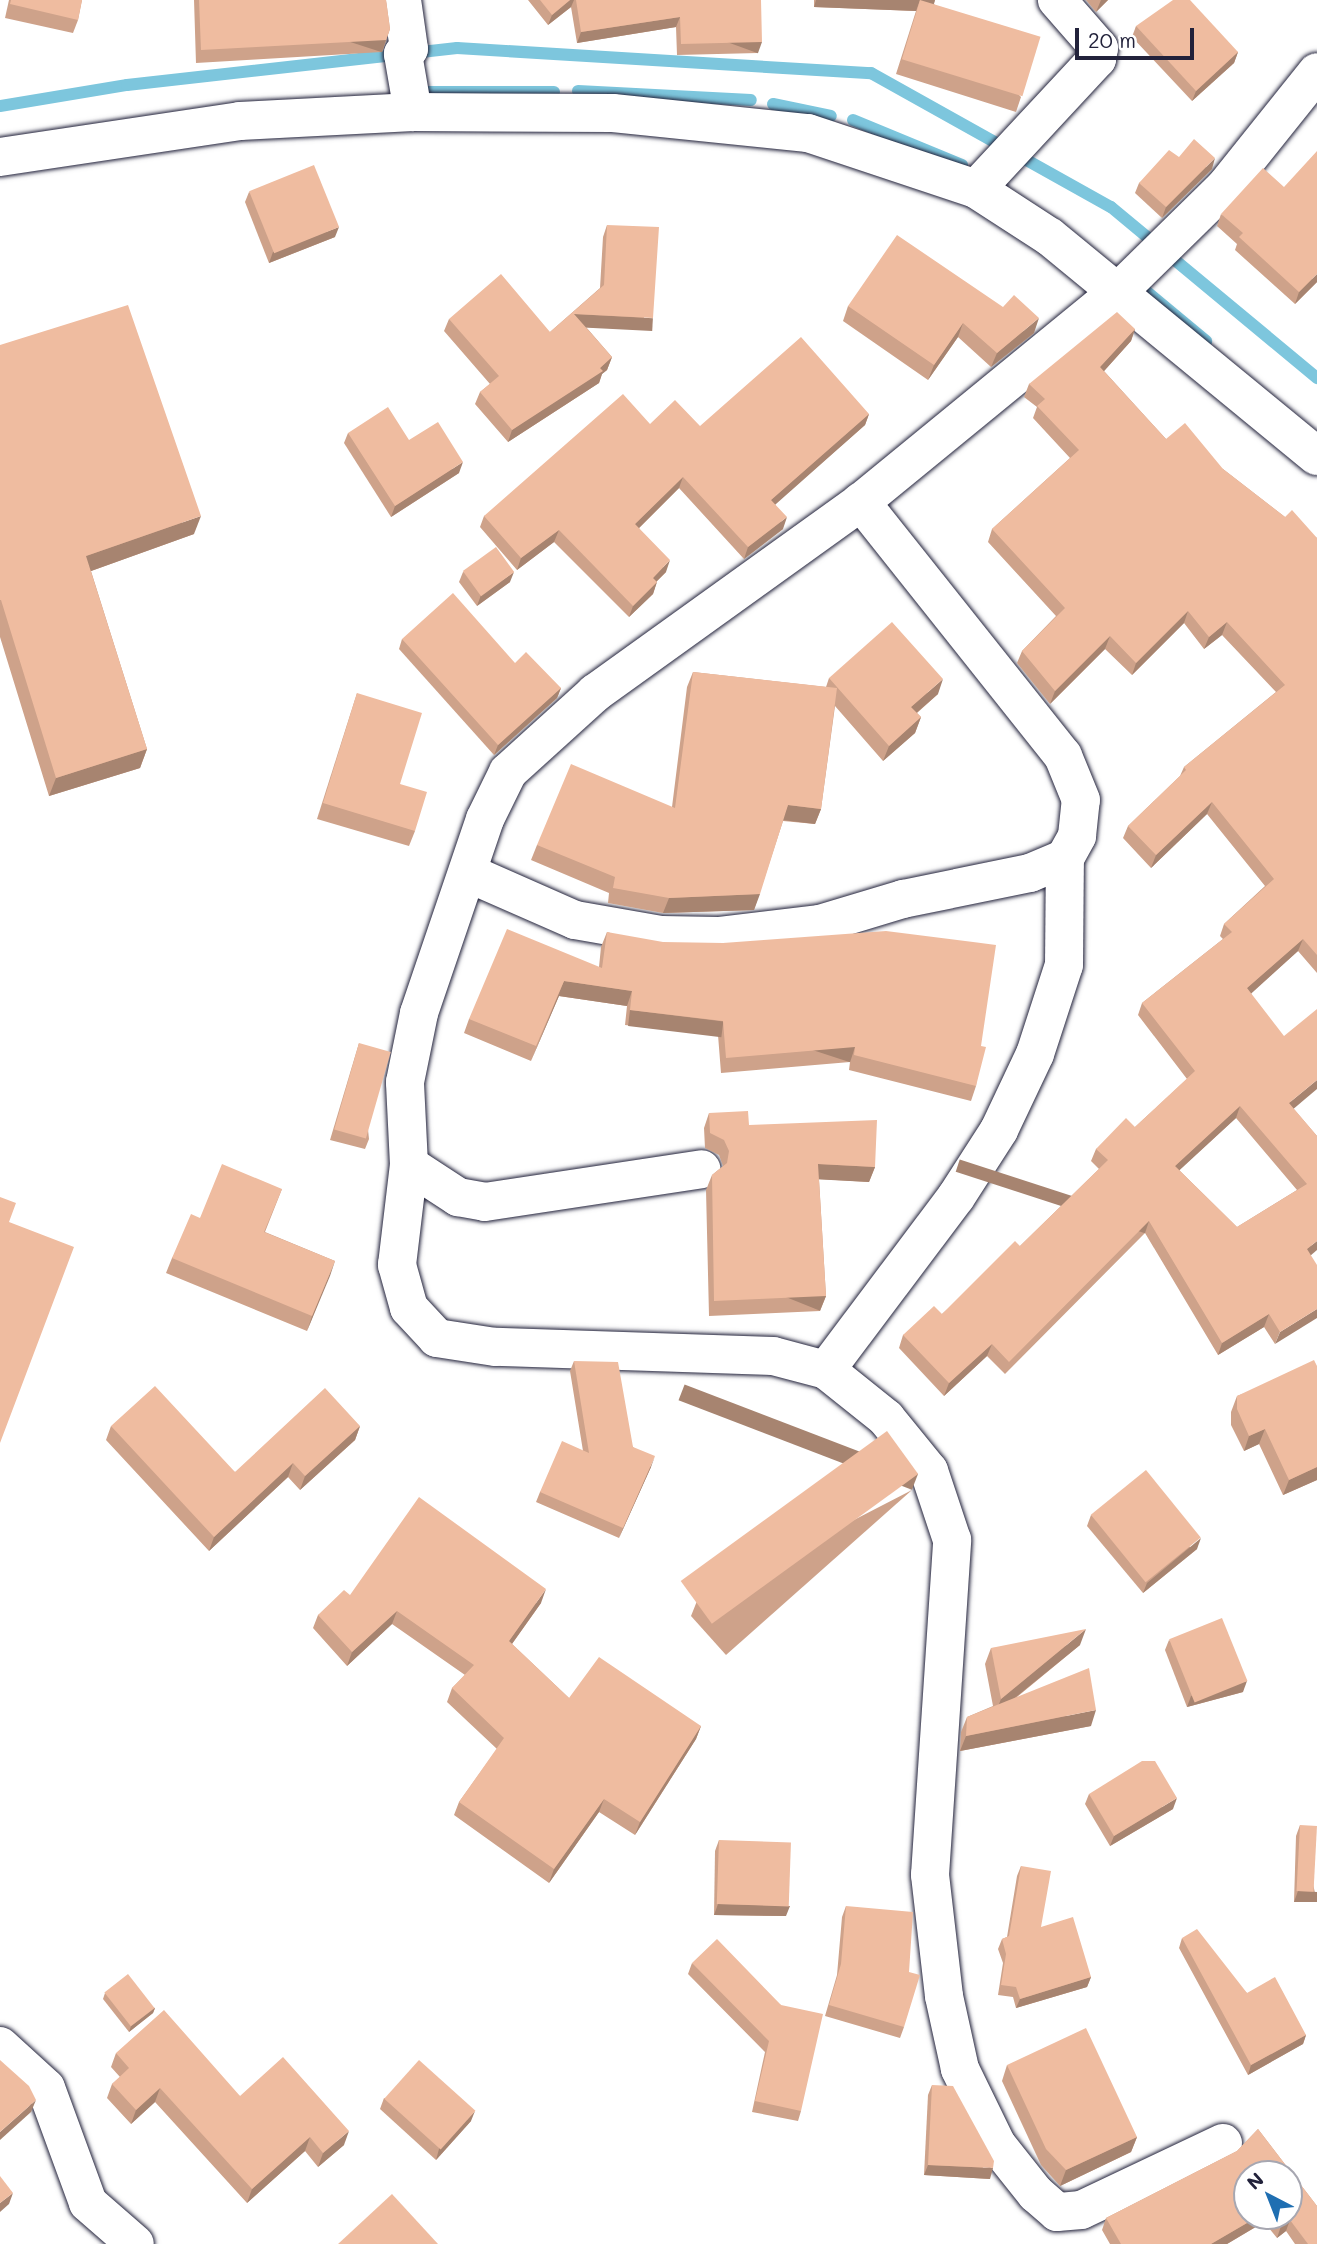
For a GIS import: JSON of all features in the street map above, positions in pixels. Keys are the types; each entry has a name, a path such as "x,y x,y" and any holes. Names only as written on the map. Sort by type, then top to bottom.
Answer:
{"street":[{"path":"402,0 409,49 403,54 413,112"},
{"path":"976,189 1097,60 1099,48 1057,0"},
{"path":"1223,2143 1081,2210 1057,2212 1036,2194 997,2146 960,2069 944,1996 930,1875 952,1540 929,1471 886,1418 827,1370 773,1356 495,1346 437,1338 409,1308 397,1265 409,1166 405,1082 419,1013 468,873 508,772 545,734 861,502 1119,290 1225,187 1317,72"},
{"path":"0,157 240,121 413,112 613,113 808,132 976,189 1050,237 1119,290 1317,456"},
{"path":"827,1370 956,1197 999,1130 1035,1054 1065,965 1065,858 1077,836 1080,800 1063,756 861,502"},
{"path":"468,873 575,920 661,935 718,936 820,924 902,899 1030,873 1065,858"},
{"path":"409,1166 458,1197 485,1202 702,1169"},
{"path":"0,2046 46,2088 88,2203 135,2244"}],"building":[{"path":"11,0 82,0 78,20 10,4"},
{"path":"199,0 386,0 390,29 386,40 201,50"},
{"path":"540,0 570,0 552,15"},
{"path":"576,0 761,0 762,42 681,44 680,17 581,32"},
{"path":"920,0 1040,37 1022,96 902,59"},
{"path":"1173,0 1190,0 1238,52 1196,91 1136,26"},
{"path":"1194,139 1215,158 1166,207 1139,183 1169,150 1179,157"},
{"path":"1317,151 1317,274 1299,292 1239,237 1243,233 1221,214 1263,168 1284,187"},
{"path":"314,165 339,227 274,253 249,191"},
{"path":"607,225 659,227 653,318 574,314 612,357 600,368 603,371 512,430 480,392 499,376 449,319 501,274 550,332 604,285"},
{"path":"897,235 1003,307 1014,295 1039,318 997,353 963,323 934,365 848,306"},
{"path":"128,305 201,516 86,556 147,749 56,778 0,600 0,345"},
{"path":"1117,312 1135,329 1100,367 1166,439 1185,423 1223,469 1285,517 1292,510 1317,538 1317,955 1303,939 1247,988 1284,1036 1317,1009 1317,1080 1289,1103 1317,1136 1317,1241 1307,1249 1317,1265 1317,1309 1280,1332 1269,1314 1222,1343 1149,1221 1009,1362 992,1344 949,1383 903,1335 934,1306 942,1314 1015,1241 1020,1246 1108,1160 1096,1149 1126,1118 1135,1127 1195,1071 1142,1003 1232,932 1224,924 1274,879 1212,802 1156,855 1128,826 1186,770 1184,767 1285,685 1227,622 1209,637 1188,611 1136,663 1110,636 1055,691 1022,651 1065,608 992,529 1079,450 1037,406 1045,399 1029,384","holes":["1240,1106 1307,1184 1237,1227 1175,1166"]},
{"path":"801,337 869,414 771,500 787,517 748,547 683,477 635,524 670,560 653,578 657,582 633,606 559,530 521,558 484,516 623,394 650,424 675,400 700,426"},
{"path":"388,407 409,440 438,422 463,462 395,506 348,433"},
{"path":"496,547 514,572 481,596 463,571"},
{"path":"453,593 515,663 526,652 561,688 498,745 402,639"},
{"path":"892,622 943,679 911,707 921,717 889,746 829,678"},
{"path":"693,672 837,688 821,809 788,805 760,894 669,898 613,888 615,877 537,845 571,764 675,808"},
{"path":"357,693 422,713 400,784 427,792 415,831 323,803"},
{"path":"507,929 602,968 607,932 663,942 723,943 886,931 996,945 981,1046 986,1047 976,1086 854,1055 855,1047 726,1058 723,1021 630,1010 632,991 564,981 536,1046 469,1019"},
{"path":"359,1043 391,1052 366,1139 334,1130"},
{"path":"748,1111 749,1125 877,1120 875,1167 818,1164 826,1296 714,1301 712,1175 727,1163 729,1151 724,1140 710,1133 709,1113"},
{"path":"222,1164 282,1189 264,1232 335,1261 312,1316 172,1258 191,1214 200,1218"},
{"path":"0,1197 16,1203 9,1222 74,1247 0,1443"},
{"path":"1314,1360 1317,1366 1317,1467 1289,1480 1265,1429 1249,1436 1237,1409 1237,1396"},
{"path":"574,1361 618,1362 633,1447 655,1456 623,1528 540,1492 562,1441 589,1453"},
{"path":"155,1386 235,1472 325,1388 360,1426 305,1476 293,1463 214,1537 111,1426"},
{"path":"887,1431 918,1474 712,1624 681,1581"},
{"path":"1146,1470 1201,1538 1146,1582 1091,1515"},
{"path":"419,1497 546,1589 509,1641 569,1698 599,1657 701,1726 640,1822 604,1799 554,1869 459,1802 504,1738 452,1688 474,1665 397,1611 352,1652 318,1615 344,1590 350,1595"},
{"path":"1222,1618 1247,1681 1195,1702 1169,1639"},
{"path":"1086,1629 1001,1699 991,1648"},
{"path":"1089,1668 1096,1710 966,1736 967,1717"},
{"path":"1142,1761 1155,1761 1177,1798 1114,1836 1089,1794"},
{"path":"1300,1825 1317,1826 1314,1892 1297,1891"},
{"path":"719,1840 791,1843 789,1906 717,1904"},
{"path":"1021,1866 1051,1871 1041,1927 1073,1917 1091,1977 1020,1999 1016,1987 1001,1985 1006,1954 1002,1939 1009,1936"},
{"path":"846,1906 913,1912 909,1972 920,1975 904,2027 829,2005 841,1964"},
{"path":"1197,1929 1247,1993 1275,1977 1306,2035 1251,2065 1182,1938"},
{"path":"717,1939 781,2005 823,2014 801,2111 755,2101 769,2041 692,1963"},
{"path":"128,1974 154,2008 131,2026 104,1992"},
{"path":"164,2010 240,2096 283,2057 349,2131 323,2153 310,2137 252,2189 160,2088 136,2110 112,2084 129,2068 116,2053"},
{"path":"1086,2028 1137,2137 1066,2170 1046,2149 1007,2065"},
{"path":"0,2060 29,2086 36,2100 0,2132"},
{"path":"419,2060 475,2111 441,2149 384,2099"},
{"path":"932,2085 953,2086 994,2161 993,2168 928,2165"},
{"path":"1258,2129 1282,2160 1233,2160 1235,2230 1211,2244 1121,2244 1106,2218 1237,2151"},
{"path":"0,2176 13,2193 0,2203"},
{"path":"1303,2188 1317,2206 1317,2244 1308,2244 1298,2230 1303,2230"},
{"path":"392,2194 438,2244 338,2244"}],"waterway":[{"path":"0,106 127,85 457,48 871,73 1111,207 1317,378"},
{"path":"578,91 751,100"},
{"path":"428,92 554,92"},
{"path":"773,104 831,116"},
{"path":"853,120 962,165"},
{"path":"1134,281 1206,341"}]}
